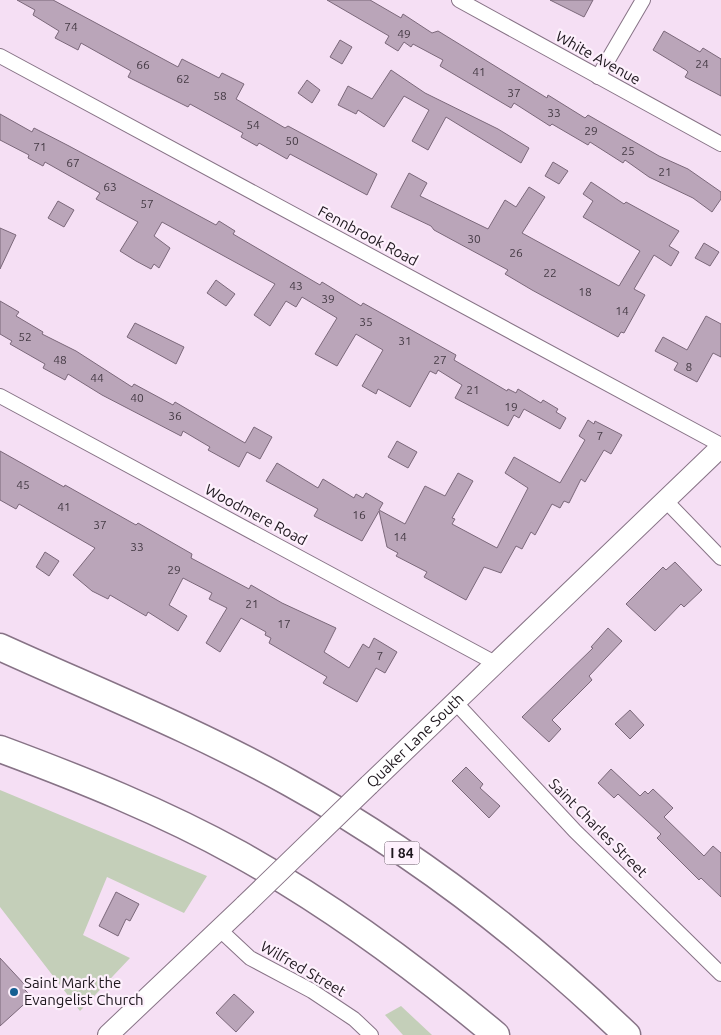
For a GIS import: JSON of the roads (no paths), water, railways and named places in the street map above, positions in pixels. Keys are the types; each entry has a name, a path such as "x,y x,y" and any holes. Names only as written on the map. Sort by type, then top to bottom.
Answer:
{"highway":[{"name":"I 84","path":"0,647 218,746 329,805 407,856 488,915 556,970 627,1035"},
{"path":"0,748 130,802 240,855 312,898 392,952 496,1035"}],"main road":[{"name":"Quaker Lane South","path":"108,1035 246,906 721,446"}],"street":[{"name":"White Avenue","path":"459,0 721,144"},
{"path":"598,77 643,0"},
{"name":"Fennbrook Road","path":"0,56 721,446"},
{"name":"Woodmere Road","path":"0,396 495,663"},
{"path":"665,500 721,558"},
{"name":"Saint Charles Street","path":"455,702 575,831 721,974"},
{"name":"Wilfred Street","path":"220,930 250,958 312,991 354,1019 371,1035"}],"place":[{"name":"Saint Mark the Evangelist Church","path":"14,992"}]}
